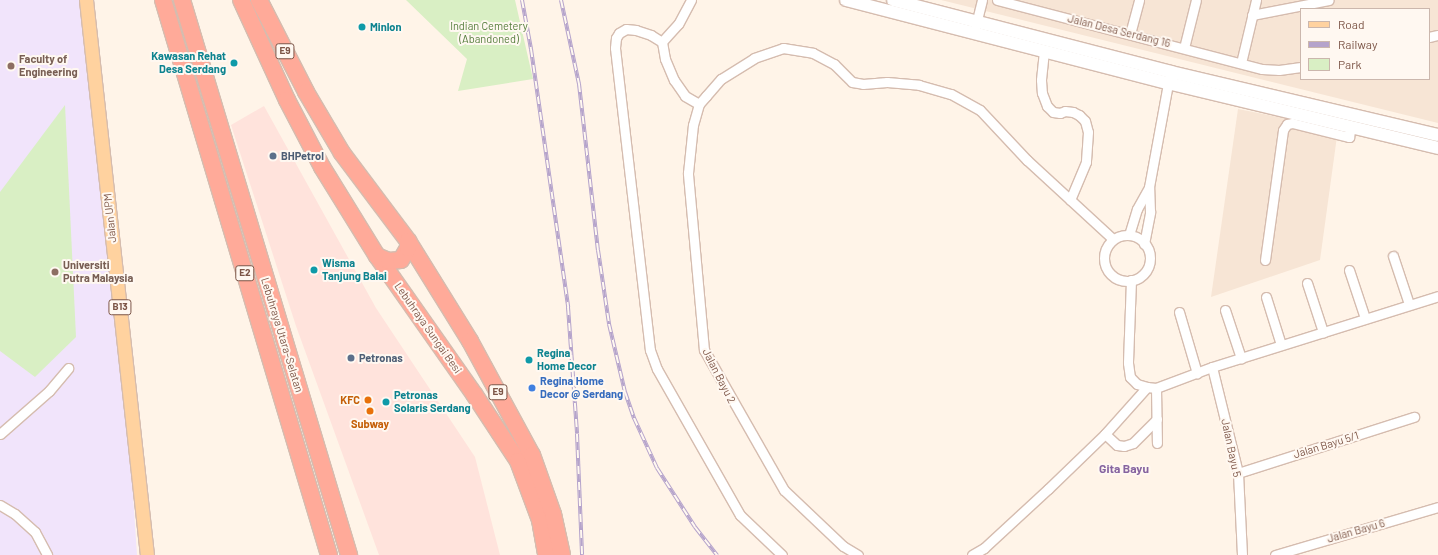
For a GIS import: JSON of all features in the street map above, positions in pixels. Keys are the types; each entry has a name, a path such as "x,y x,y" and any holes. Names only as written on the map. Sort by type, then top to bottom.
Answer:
{"highway":[{"name":"Lebuhraya Utara–Selatan","path":"163,0 329,555"},
{"name":"Lebuhraya Utara–Selatan","path":"182,0 349,555"},
{"name":"Lebuhraya Sungai Besi","path":"241,0 287,100 322,167 378,256 474,394 518,461 540,520 546,555"},
{"name":"E9","path":"259,0 306,92 342,153 408,241 470,341 532,455 553,514 562,555"},
{"path":"378,256 389,261 402,260 408,248 408,241"}],"main road":[{"name":"Jalan UPM","path":"86,0 147,555"}],"street":[{"path":"662,42 678,24 692,0"},
{"path":"846,0 975,27 1351,127 1438,148"},
{"path":"892,0 1044,51 1438,135"},
{"path":"975,27 982,0"},
{"name":"Jalan Desa Serdang 16","path":"996,0 1262,69 1279,70 1300,67"},
{"path":"1130,34 1139,0"},
{"path":"1184,48 1196,0"},
{"path":"1241,63 1256,0"},
{"path":"1252,15 1329,0"},
{"path":"782,555 751,526 734,506 657,369 650,350 615,48 616,38 619,32 636,30 651,34 662,42 665,59 674,80 685,96 699,104 721,79 754,58 783,48 813,53 834,64 852,82 863,84 887,82 919,85 951,94 980,110 1027,160 1113,239"},
{"path":"1044,51 1041,80 1042,93 1047,106 1053,112 1060,114 1065,111 1079,115 1085,121 1088,132 1086,162 1070,200"},
{"path":"1144,244 1150,212 1149,187 1169,78"},
{"name":"Jalan Bayu 2","path":"699,104 690,141 688,173 704,350 784,490 843,546 858,555"},
{"path":"1265,260 1283,130 1287,124 1292,123 1349,137 1351,127"},
{"path":"1129,235 1137,209 1149,187"},
{"path":"1129,235 1140,239 1144,244 1149,256 1147,269 1138,278 1131,280 1119,280 1109,273 1105,266 1104,252 1113,239 1120,236 1129,235"},
{"path":"1393,256 1409,304"},
{"path":"1349,270 1365,318"},
{"path":"1131,280 1128,363 1130,377 1138,384 1152,388"},
{"path":"1307,284 1323,332"},
{"path":"972,555 984,548 1048,489 1152,388 1212,367 1438,296"},
{"path":"1266,297 1281,345"},
{"path":"1225,310 1241,358"},
{"path":"1179,312 1197,372"},
{"name":"Jalan Bayu 5","path":"1212,367 1238,473 1242,555"},
{"path":"0,434 48,391 68,368"},
{"path":"1152,388 1157,419 1157,443"},
{"name":"Jalan Bayu 5/1","path":"1238,473 1414,417"},
{"path":"1105,434 1117,445 1124,446 1133,443 1157,419"},
{"path":"0,505 15,514 35,532 47,555"},
{"name":"Jalan Bayu 6","path":"1275,555 1438,508"}],"shaded area":[{"name":"Universiti Putra Malaysia","path":"0,0 79,0 131,464 137,555 0,555"},
{"path":"941,0 1438,0 1438,123"},
{"path":"264,106 376,308 475,457 500,555 379,555 296,326 231,125"},
{"path":"1238,109 1338,129 1320,260 1211,297"}],"green space":[{"name":"Indian Cemetery (Abandoned)","path":"406,0 515,0 533,79 458,91 467,59"},
{"path":"65,105 76,337 35,377 0,351 0,192"}],"railway":[{"path":"522,0 531,49 568,307 577,434 582,555"},
{"path":"561,0 579,84 598,250 609,324 625,392 634,418 657,468 695,527 717,555"}],"place":[{"name":"Minlon","path":"362,27"},
{"name":"Kawasan Rehat Desa Serdang","path":"234,63"},
{"name":"Faculty of Engineering","path":"11,66"},
{"name":"BHPetrol","path":"273,156"},
{"name":"Wisma Tanjung Balai","path":"314,270"},
{"name":"Universiti Putra Malaysia","path":"55,272"},
{"name":"Petronas","path":"351,358"},
{"name":"Regina Home Decor","path":"529,360"},
{"name":"Regina Home Decor @ Serdang","path":"532,388"},
{"name":"KFC","path":"368,400"},
{"name":"Petronas Solaris Serdang","path":"386,402"},
{"name":"Subway","path":"370,411"}],"district":[{"name":"Gita Bayu","path":"1124,469"}]}
